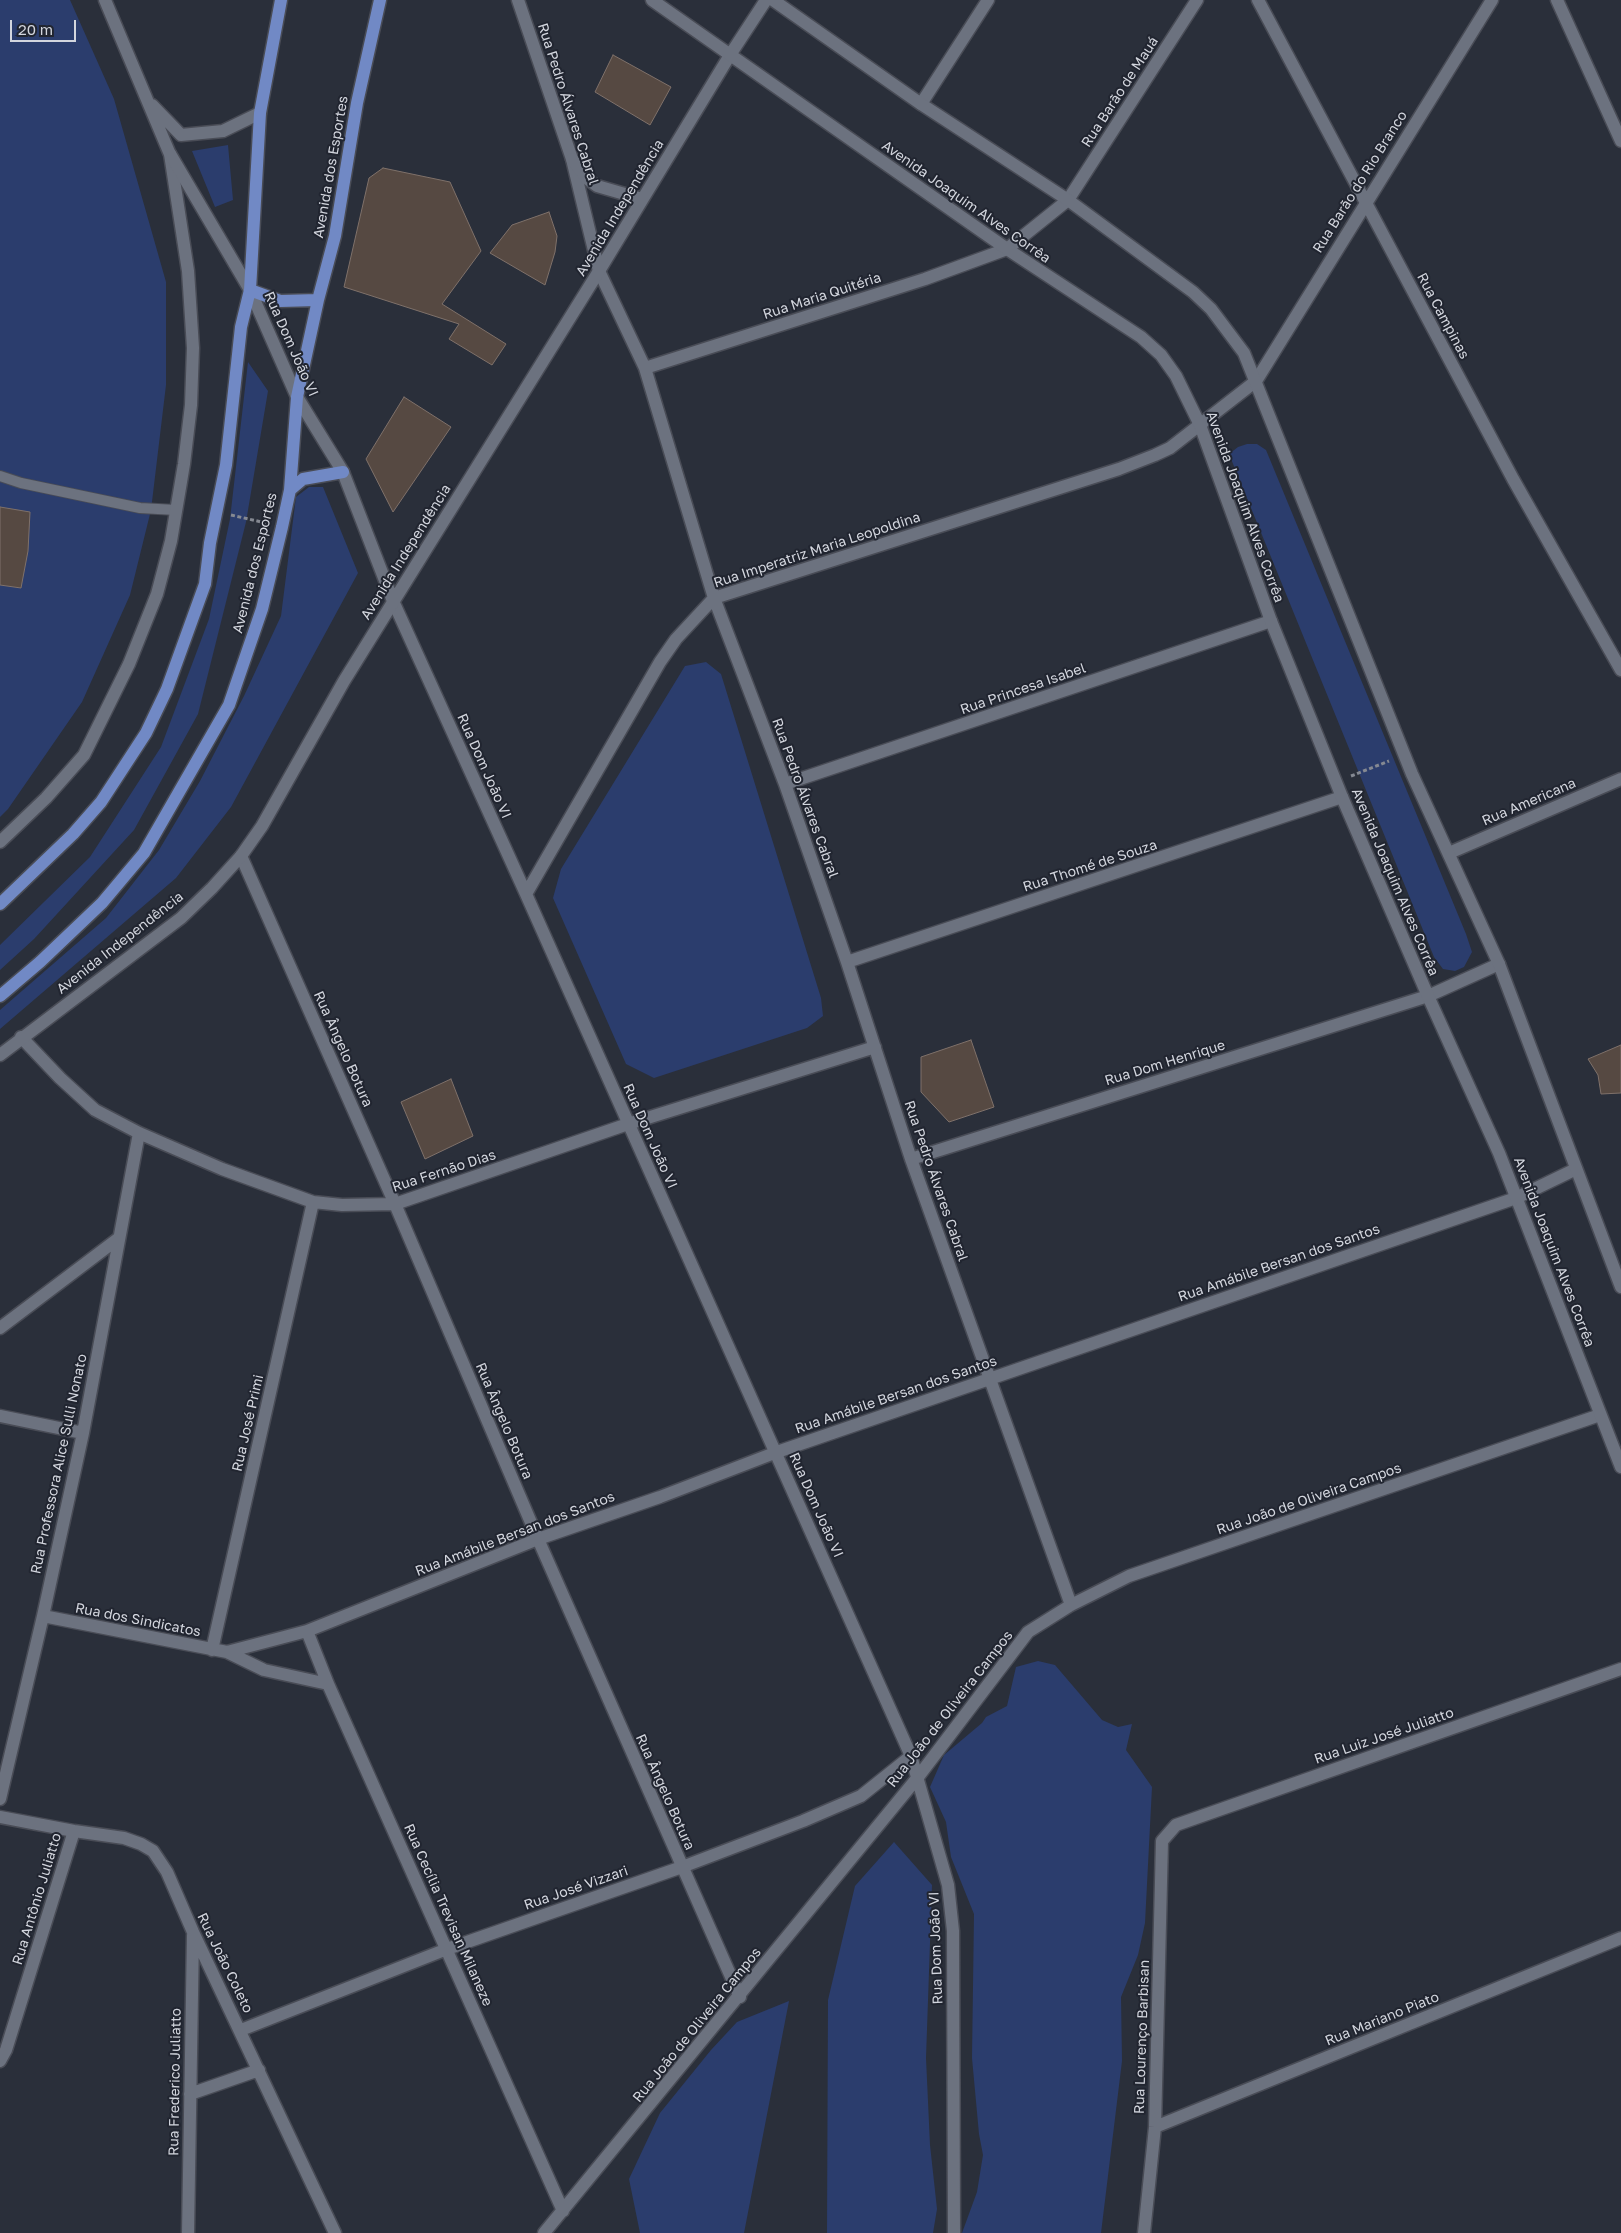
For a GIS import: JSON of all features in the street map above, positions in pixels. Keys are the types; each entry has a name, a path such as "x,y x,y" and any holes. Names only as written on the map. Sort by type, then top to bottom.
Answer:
{"main road":[{"path":"0,904 73,834 102,802 146,733 167,689 205,584 210,543 226,465 241,327 250,290 260,113 281,0"},
{"name":"Avenida dos Esportes","path":"0,996 40,962 102,903 144,853 229,705 262,609 290,490 297,398 318,300 335,236 357,103 380,0"},
{"path":"250,290 280,301 318,300"},
{"path":"290,490 303,479 344,472"}],"street":[{"name":"Rua Dom João VI","path":"104,0 169,152 250,290 297,398 344,472 393,601 912,1756 948,1885 953,1930 954,2233"},
{"name":"Rua Pedro Álvares Cabral","path":"518,0 572,159 599,271 645,368 714,598 785,784 847,962 912,1159 1071,1605"},
{"name":"Avenida Joaquim Alves Corrêa","path":"652,0 1007,249 1141,337 1161,355 1176,376 1200,425 1271,621 1342,797 1428,996 1499,1152 1621,1468"},
{"name":"Avenida Independência","path":"0,1055 21,1037 181,918 241,856 262,826 344,681 393,601 599,271 730,55 766,0"},
{"path":"773,0 921,104 1068,200 1193,292 1211,309 1244,353 1405,755 1499,964 1563,1129 1576,1169 1621,1287"},
{"path":"921,104 988,0"},
{"name":"Rua Barão de Mauá","path":"1007,249 1068,200 1197,0"},
{"name":"Rua Campinas","path":"1258,0 1513,479 1621,670"},
{"name":"Rua Barão do Rio Branco","path":"1256,381 1365,202 1492,0"},
{"path":"1557,0 1621,141"},
{"name":"Rua Dom João VI","path":"145,98 181,135 224,131 260,113"},
{"path":"0,842 46,798 84,755 130,664 157,594 176,510 192,405 193,348 188,271 169,152"},
{"path":"572,159 586,178 597,186 642,199"},
{"name":"Rua Maria Quitéria","path":"645,368 925,279 1007,249"},
{"name":"Rua Imperatriz Maria Leopoldina","path":"526,894 660,662 676,639 714,598 1119,469 1170,448 1256,381"},
{"name":"Rua Princesa Isabel","path":"785,784 1271,621"},
{"name":"Rua Campinas","path":"1608,644 1621,657"},
{"name":"Rua Americana","path":"1449,852 1621,779"},
{"name":"Rua Thomé de Souza","path":"847,962 1342,797"},
{"name":"Rua Ângelo Botura","path":"241,856 395,1204 538,1539 740,1997"},
{"name":"Avenida Joaquim Alves Corrêa","path":"1428,996 1499,964"},
{"name":"Rua Dom Henrique","path":"912,1159 1428,996"},
{"name":"Rua Fernão Dias","path":"21,1037 60,1078 95,1110 138,1133 222,1169 313,1202 342,1205 395,1204 628,1124 875,1046"},
{"name":"Rua Professora Alice Sulli Nonato","path":"0,1799 83,1433 138,1133"},
{"name":"Rua Amábile Bersan dos Santos","path":"226,1652 307,1631 538,1539 660,1497 777,1452 989,1378 1516,1198 1576,1169"},
{"name":"Rua José Primi","path":"212,1650 313,1202"},
{"path":"0,1328 119,1238"},
{"name":"Rua João de Oliveira Campos","path":"544,2233 740,1997 918,1777 1028,1632 1071,1605 1129,1576 1600,1415"},
{"path":"0,1416 83,1433"},
{"name":"Rua dos Sindicatos","path":"43,1616 226,1652"},
{"name":"Rua Cecília Trevisan Milaneze","path":"307,1631 328,1684 563,2211"},
{"path":"226,1652 264,1670 328,1684"},
{"name":"Rua Luiz José Juliatto","path":"1162,1841 1176,1825 1621,1669"},
{"name":"Rua José Vizzari","path":"241,2030 447,1949 682,1867 803,1821 861,1796 912,1756"},
{"name":"Rua João Coleto","path":"0,1817 124,1838 153,1851 167,1872 193,1932 241,2030 335,2233"},
{"name":"Rua Antônio Juliatto","path":"0,2061 6,2050 74,1831"},
{"name":"Rua Lourenço Barbisan","path":"1144,2233 1155,2127 1162,1841"},
{"name":"Rua Frederico Juliatto","path":"188,2233 193,1932"},
{"name":"Rua Mariano Piato","path":"1155,2127 1621,1938"},
{"path":"190,2094 259,2070"}],"lane":[{"path":"0,476 21,483 140,508 176,510"}],"path":[{"path":"1336,782 1405,755"}],"shaded area":[{"path":"0,0 70,0 114,99 166,282 166,385 151,510 130,595 82,702 8,809 0,817"},
{"path":"228,145 233,200 215,207 192,151"},
{"path":"248,362 268,391 246,522 198,714 134,830 34,939 0,970 0,945 90,857 161,747 209,619 230,519"},
{"path":"1247,444 1257,444 1266,450 1466,934 1472,952 1464,967 1455,971 1443,969 1434,957 1229,454 1238,447"},
{"path":"309,487 323,487 358,573 231,807 176,878 0,1029 0,1010 106,918 159,850 200,781 244,696 281,616 296,497"},
{"path":"706,662 721,674 821,998 823,1016 807,1028 654,1078 626,1064 553,898 561,869 685,666"},
{"path":"1038,1661 1055,1665 1102,1720 1118,1727 1132,1724 1126,1750 1152,1787 1145,1923 1138,1955 1121,1997 1122,2061 1101,2233 962,2233 977,2192 983,2155 979,2134 972,2058 974,1914 951,1857 946,1822 930,1787 944,1755 982,1723 986,1717 1007,1706 1016,1667"},
{"path":"894,1842 932,1885 926,2058 930,2145 937,2209 933,2233 827,2233 828,2000 855,1886"},
{"path":"789,2001 744,2233 640,2233 629,2179 660,2113 711,2050 737,2022"}],"building":[{"path":"613,55 671,87 650,125 595,92"},
{"path":"383,168 450,182 481,251 442,304 506,344 492,365 449,339 459,324 344,287 369,178"},
{"path":"549,212 557,236 555,252 545,285 490,253 512,225"},
{"path":"404,397 451,427 393,512 366,459"},
{"path":"0,507 30,512 28,551 21,588 0,585"},
{"path":"971,1040 994,1107 949,1122 921,1092 921,1057"},
{"path":"1621,1045 1621,1093 1601,1094 1598,1075 1588,1059"},
{"path":"451,1079 473,1136 425,1159 401,1102"}]}
